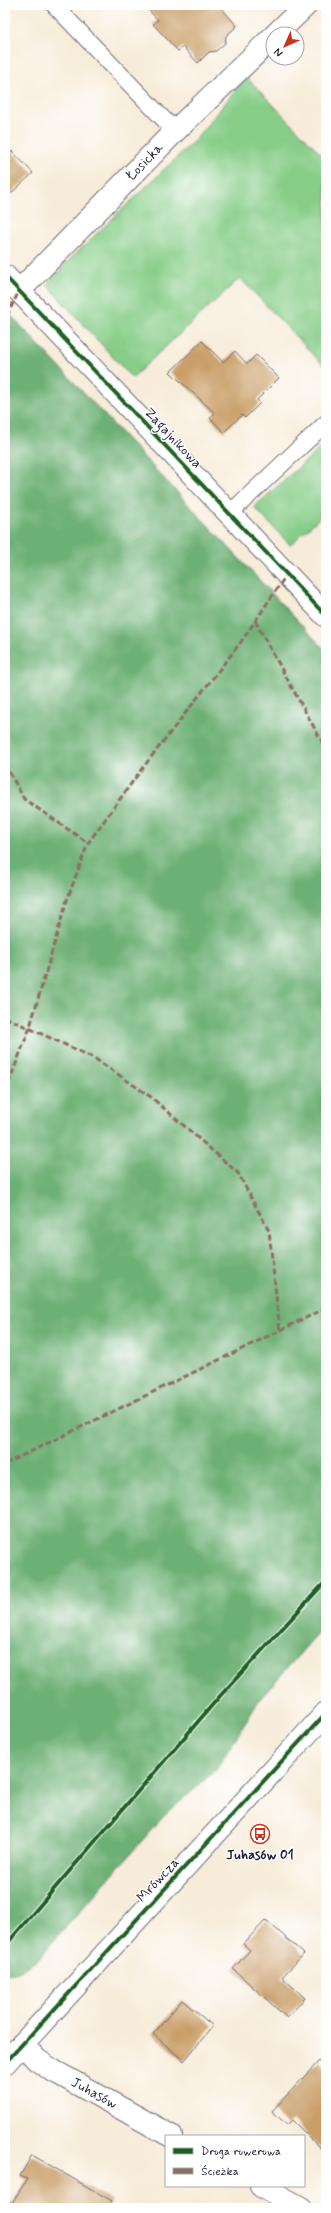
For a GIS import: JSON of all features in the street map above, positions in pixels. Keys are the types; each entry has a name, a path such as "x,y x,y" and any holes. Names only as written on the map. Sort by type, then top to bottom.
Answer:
{"street":[{"path":"284,26 306,5"},
{"name":"Łosicka","path":"12,284 265,45"},
{"name":"Zagajnikowa","path":"12,284 326,616"},
{"name":"Mrówcza","path":"5,2063 326,1713"},
{"name":"Juhasów","path":"22,2044 37,2060 52,2070 169,2135"},
{"path":"263,2187 301,2208"}],"lane":[{"path":"54,5 175,131"},
{"path":"229,514 326,423"}],"green space":[{"path":"246,77 326,159 326,368 240,278 132,378 47,285 66,263 196,139"},
{"path":"5,309 326,651 326,1624 260,1699 216,1770 162,1818 36,1961 15,1973 5,1974"},
{"path":"326,443 326,512 290,545 254,507"}],"building":[{"path":"144,5 226,5 223,10 237,26 226,36 225,43 216,51 209,52 198,63 183,47 178,51 153,24 158,20"},
{"path":"12,151 33,173 5,199 5,158"},
{"path":"202,341 223,362 235,351 247,364 256,355 279,378 257,400 260,403 245,418 242,415 224,432 210,418 215,413 170,372"},
{"path":"266,1920 304,1954 282,1977 305,1998 287,2018 233,1969 250,1950 243,1944"},
{"path":"182,2000 213,2026 184,2061 153,2034"},
{"path":"319,2061 326,2068 326,2154 292,2120 287,2125 272,2111"},
{"path":"32,2155 112,2201 108,2208 5,2208 5,2199 12,2203 27,2179 20,2176"}],"marked path":[{"path":"5,334 6,318 19,291"},
{"path":"5,1092 29,1030 67,900 88,843 141,770 241,642 287,574"},
{"path":"255,621 326,749"},
{"path":"5,764 24,799 88,843"},
{"path":"5,1017 94,1058 151,1097 238,1173 269,1231 280,1332"},
{"path":"5,1464 326,1308"}],"cycle path":[{"path":"5,276 326,616"},
{"path":"5,1946 220,1696 326,1581"},
{"path":"5,2063 326,1713"}],"place":[{"name":"Juhasów 01","path":"260,1834"}]}
